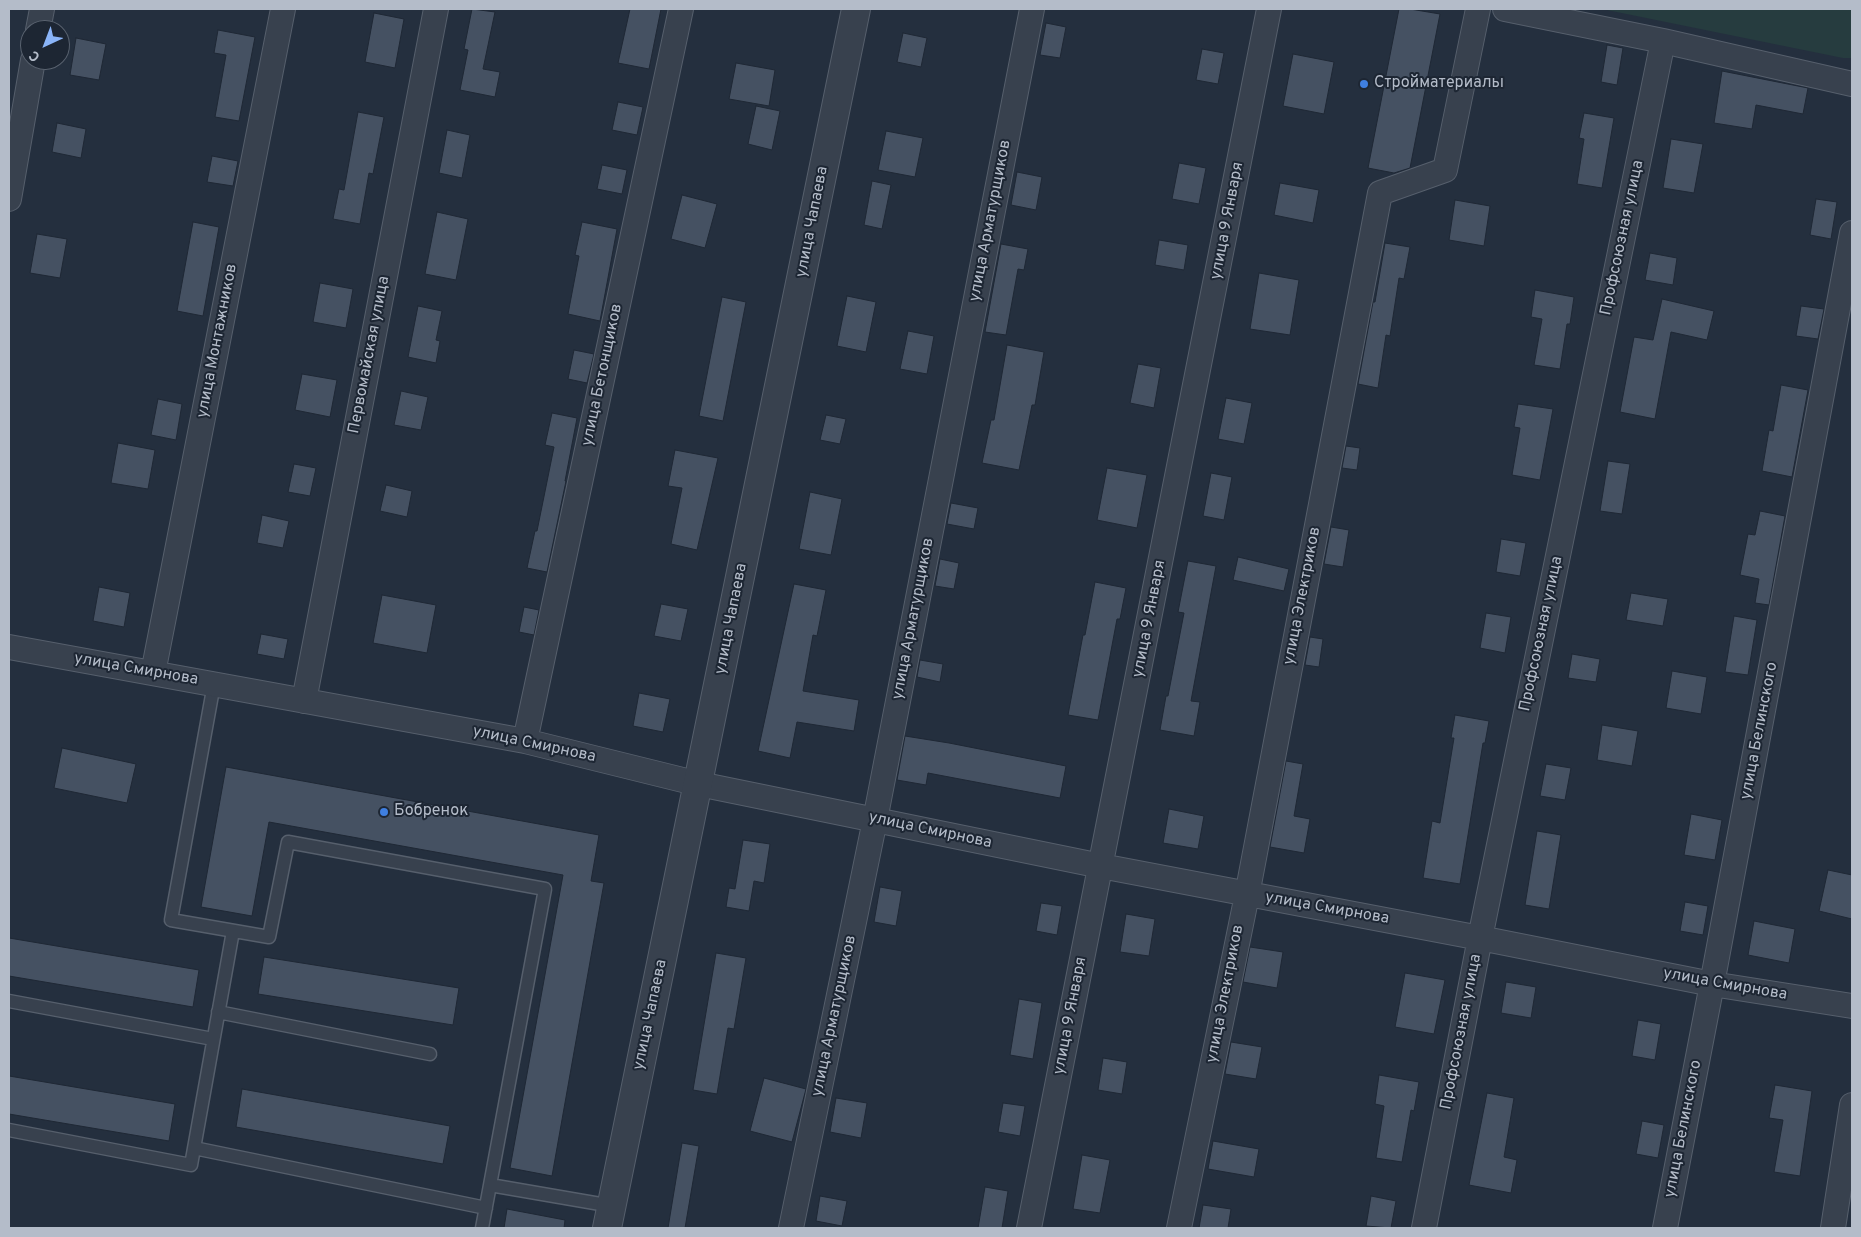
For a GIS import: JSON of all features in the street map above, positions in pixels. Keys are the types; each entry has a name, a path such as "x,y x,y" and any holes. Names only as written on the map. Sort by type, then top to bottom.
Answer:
{"street":[{"name":"улица Монтажников","path":"153,673 283,9"},
{"name":"Первомайская улица","path":"304,701 436,9"},
{"name":"улица Бетонщиков","path":"524,741 681,9"},
{"name":"улица Чапаева","path":"610,1217 856,9"},
{"name":"улица Арматурщиков","path":"791,1228 875,820 1032,9"},
{"name":"улица 9 Января","path":"1028,1228 1270,9"},
{"name":"улица Электриков","path":"1179,1228 1246,895 1380,192 1445,170 1478,9"},
{"path":"1506,9 1663,41 1852,84"},
{"name":"Профсоюзная улица","path":"1424,1228 1480,938 1663,41"},
{"path":"9,199 31,70"},
{"name":"улица Белинского","path":"1665,1228 1852,233"},
{"name":"улица Смирнова","path":"9,647 524,741 699,784 1246,895 1480,938 1712,984 1852,1006"},
{"path":"1833,1228 1852,1105"}],"lane":[{"path":"214,684 170,920 269,937 288,842 544,889 482,1228"},
{"path":"9,1130 190,1165 233,931"},
{"path":"9,1001 213,1039"},
{"path":"218,1012 430,1054"},
{"path":"194,1148 486,1208"},
{"path":"490,1184 610,1217"}],"green space":[{"path":"1602,9 1852,9 1852,58 1843,58"}],"building":[{"path":"472,9 495,12 483,69 500,72 495,97 460,90 468,50 464,49"},
{"path":"630,9 661,9 649,69 618,63"},
{"path":"1399,9 1440,14 1410,168 1394,173 1368,168"},
{"path":"374,13 404,19 395,68 365,62"},
{"path":"1046,23 1066,27 1060,58 1040,55"},
{"path":"218,30 255,37 239,121 215,117 226,55 214,53"},
{"path":"903,33 927,38 921,67 897,62"},
{"path":"76,38 106,44 99,80 70,75"},
{"path":"1607,45 1623,48 1617,85 1601,82"},
{"path":"1202,49 1224,53 1218,84 1196,80"},
{"path":"1293,54 1334,62 1324,114 1283,106"},
{"path":"736,63 775,70 769,106 729,99"},
{"path":"1722,71 1808,88 1803,114 1756,105 1752,129 1714,123"},
{"path":"618,102 643,107 637,135 612,130"},
{"path":"756,106 780,111 772,150 748,144"},
{"path":"358,112 384,117 373,174 369,173 360,224 333,219 339,189 344,190"},
{"path":"1584,113 1614,118 1602,188 1577,184 1584,139 1579,138"},
{"path":"57,123 86,129 81,158 52,152"},
{"path":"447,130 470,135 462,178 439,173"},
{"path":"886,131 923,138 915,177 878,170"},
{"path":"1671,139 1703,144 1694,193 1663,188"},
{"path":"212,156 238,161 233,186 207,182"},
{"path":"1179,163 1206,168 1199,204 1172,199"},
{"path":"602,165 627,170 622,194 597,189"},
{"path":"1017,172 1042,177 1036,210 1011,205"},
{"path":"872,181 891,185 882,229 864,225"},
{"path":"1280,183 1319,190 1313,223 1274,215"},
{"path":"682,195 717,204 705,248 671,239"},
{"path":"1816,199 1837,202 1831,239 1810,235"},
{"path":"1455,200 1490,206 1484,246 1449,240"},
{"path":"437,212 468,219 456,280 425,274"},
{"path":"193,222 219,227 203,316 177,311"},
{"path":"582,222 617,229 600,321 568,314 579,256 575,255"},
{"path":"37,234 67,239 60,278 30,273"},
{"path":"1159,240 1188,245 1184,270 1155,265"},
{"path":"1385,243 1410,247 1404,279 1399,278 1390,336 1386,335 1378,388 1358,384"},
{"path":"1001,244 1028,249 1024,270 1018,269 1006,335 985,332"},
{"path":"1650,253 1677,258 1673,285 1645,280"},
{"path":"1259,273 1299,280 1290,335 1250,329"},
{"path":"320,283 353,289 346,328 313,322"},
{"path":"1535,290 1574,297 1570,324 1567,324 1560,369 1534,365 1542,319 1531,317"},
{"path":"847,296 876,302 866,352 837,346"},
{"path":"722,297 746,302 723,421 699,416"},
{"path":"1662,299 1714,311 1707,340 1671,332 1655,419 1620,412 1634,337 1653,340"},
{"path":"418,306 442,311 436,340 440,341 436,363 408,357"},
{"path":"1801,306 1824,309 1818,339 1796,336"},
{"path":"908,331 934,336 927,374 900,369"},
{"path":"1007,345 1044,352 1035,405 1032,405 1019,470 982,463 991,420 994,420"},
{"path":"574,350 594,354 587,383 568,379"},
{"path":"1138,364 1161,368 1154,408 1130,403"},
{"path":"302,374 337,380 330,417 295,410"},
{"path":"1781,385 1808,390 1792,477 1762,471 1769,430 1773,431"},
{"path":"401,391 428,397 421,430 394,425"},
{"path":"1226,398 1252,403 1244,444 1218,439"},
{"path":"158,399 182,404 176,440 151,435"},
{"path":"1518,404 1553,409 1540,480 1512,475 1520,428 1514,427"},
{"path":"552,413 577,418 547,572 527,568 535,531 537,531 554,447 545,445"},
{"path":"826,415 846,419 840,444 820,440"},
{"path":"118,443 155,450 148,489 111,483"},
{"path":"1346,446 1360,448 1357,470 1342,468"},
{"path":"675,450 718,458 697,550 671,544 682,488 668,486"},
{"path":"1608,461 1630,464 1622,514 1600,511"},
{"path":"294,464 316,468 310,496 288,492"},
{"path":"1107,468 1147,475 1137,528 1097,520"},
{"path":"1211,473 1232,477 1224,520 1203,516"},
{"path":"386,485 412,491 407,517 380,511"},
{"path":"810,492 842,499 831,555 799,549"},
{"path":"951,503 978,508 974,529 947,524"},
{"path":"1760,511 1785,516 1769,605 1755,603 1759,579 1740,575 1748,534 1755,535"},
{"path":"262,515 289,521 283,548 257,543"},
{"path":"1331,527 1349,530 1343,567 1324,564"},
{"path":"1501,539 1526,543 1520,576 1496,572"},
{"path":"1238,557 1289,569 1284,591 1233,580"},
{"path":"940,559 959,563 954,589 935,586"},
{"path":"1188,561 1216,566 1191,701 1200,702 1194,736 1160,730 1184,613 1178,612"},
{"path":"1095,582 1126,588 1120,619 1117,619 1098,720 1068,715"},
{"path":"794,584 826,590 817,636 813,635 803,691 859,700 854,731 797,722 790,758 758,751"},
{"path":"99,587 130,593 124,627 93,621"},
{"path":"1631,593 1668,599 1663,626 1626,620"},
{"path":"382,595 436,605 427,653 373,643"},
{"path":"661,604 688,609 681,641 654,636"},
{"path":"524,607 539,610 534,635 519,632"},
{"path":"1486,613 1511,617 1505,653 1480,648"},
{"path":"1734,616 1757,620 1748,675 1725,672"},
{"path":"261,634 288,639 284,659 257,654"},
{"path":"1310,637 1323,639 1319,667 1305,665"},
{"path":"1572,654 1600,659 1596,682 1568,678"},
{"path":"920,660 943,664 940,682 917,677"},
{"path":"1672,671 1707,677 1701,714 1666,708"},
{"path":"639,693 670,699 663,732 633,726"},
{"path":"1455,715 1489,721 1485,743 1483,743 1460,884 1423,878 1432,821 1440,823 1454,738 1451,738"},
{"path":"1602,725 1638,731 1632,766 1597,760"},
{"path":"905,736 1066,766 1060,798 928,773 926,785 897,780"},
{"path":"62,748 136,764 127,803 54,788"},
{"path":"1286,761 1303,764 1294,816 1310,819 1304,853 1270,847"},
{"path":"1546,764 1571,768 1565,800 1540,796"},
{"path":"226,767 599,835 591,881 604,883 552,1176 510,1168 563,875 269,822 252,916 201,907"},
{"path":"1169,809 1204,816 1198,849 1163,843"},
{"path":"1691,814 1722,820 1715,860 1684,855"},
{"path":"1537,831 1561,835 1549,909 1525,905"},
{"path":"743,840 770,844 764,883 754,881 749,911 726,907 729,888 735,889"},
{"path":"1828,870 1852,875 1852,919 1819,911"},
{"path":"880,887 902,891 896,926 874,922"},
{"path":"1685,902 1708,906 1703,935 1680,931"},
{"path":"1041,903 1062,906 1057,935 1036,931"},
{"path":"1126,914 1155,919 1149,956 1120,952"},
{"path":"1754,921 1795,929 1789,963 1748,955"},
{"path":"9,938 199,970 193,1007 9,976"},
{"path":"1250,947 1283,952 1277,988 1243,982"},
{"path":"716,953 746,958 734,1029 728,1028 717,1094 693,1090"},
{"path":"264,957 459,988 453,1025 258,994"},
{"path":"1405,973 1445,980 1434,1034 1395,1027"},
{"path":"1506,982 1536,987 1531,1018 1501,1013"},
{"path":"1019,999 1042,1003 1033,1059 1010,1055"},
{"path":"1638,1020 1661,1024 1655,1060 1632,1056"},
{"path":"1231,1042 1262,1047 1256,1079 1225,1074"},
{"path":"1103,1058 1127,1062 1122,1094 1098,1090"},
{"path":"1379,1075 1419,1082 1414,1111 1411,1110 1402,1162 1376,1158 1384,1106 1375,1104"},
{"path":"9,1076 175,1104 169,1141 9,1114"},
{"path":"764,1078 806,1089 792,1142 750,1131"},
{"path":"1775,1085 1812,1091 1800,1176 1774,1172 1783,1120 1769,1118"},
{"path":"242,1089 450,1126 443,1164 236,1127"},
{"path":"1487,1093 1514,1098 1504,1157 1517,1160 1511,1193 1469,1185"},
{"path":"836,1098 867,1103 861,1138 830,1132"},
{"path":"1003,1103 1025,1106 1020,1136 998,1132"},
{"path":"1642,1121 1664,1125 1658,1158 1636,1154"},
{"path":"1213,1141 1259,1149 1254,1177 1208,1169"},
{"path":"682,1143 699,1146 685,1228 668,1228"},
{"path":"1082,1155 1110,1160 1100,1213 1073,1209"},
{"path":"985,1187 1008,1191 1002,1228 978,1228"},
{"path":"820,1196 847,1201 842,1226 816,1221"},
{"path":"1371,1196 1396,1201 1391,1228 1366,1226"},
{"path":"1203,1205 1231,1209 1228,1228 1199,1228"},
{"path":"507,1209 565,1220 564,1228 504,1228"}],"place":[{"name":"Стройматериалы","path":"1364,84"},
{"name":"Бобренок","path":"384,812"}]}
